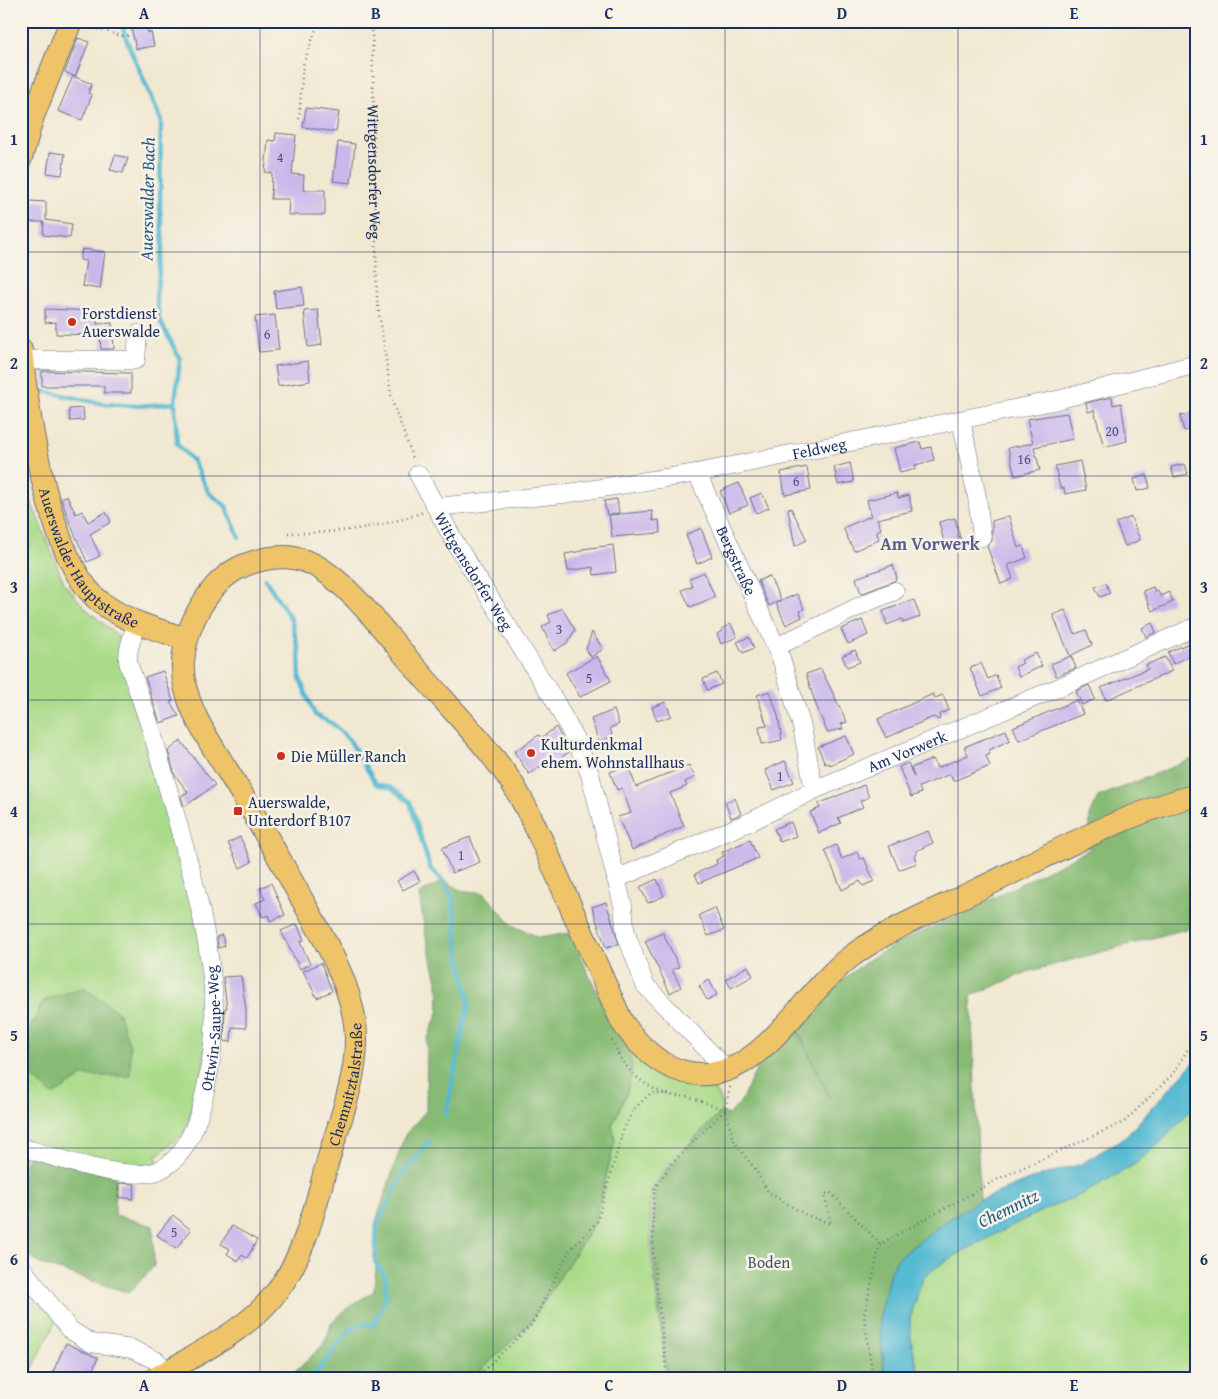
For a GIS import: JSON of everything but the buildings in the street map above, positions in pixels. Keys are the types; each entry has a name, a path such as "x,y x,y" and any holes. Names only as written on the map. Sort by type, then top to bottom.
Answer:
{"main road":[{"path":"21,158 33,116 70,24"},
{"name":"Auerswalder Hauptstraße","path":"22,360 43,485 72,567 78,578 103,604 136,623 187,639"},
{"name":"Chemnitztalstraße","path":"161,1375 238,1328 276,1294 286,1278 295,1262 312,1214 349,1087 356,1040 350,999 324,941 280,861 214,749 187,694 182,672 187,639 192,624 204,603 227,576 239,567 252,562 289,557 307,561 324,570 359,604 499,765 513,785 533,823 622,1022 636,1042 661,1062 681,1070 702,1073 727,1070"},
{"path":"727,1070 754,1054 832,973 870,944 1104,828 1163,804 1197,795"}],"street":[{"path":"22,360 136,360 138,334"},
{"name":"Feldweg","path":"436,507 563,494 697,473 1079,395 1197,364"},
{"path":"961,420 977,497 982,537"},
{"name":"Bergstraße","path":"697,473 776,647 793,693 814,790"},
{"name":"Wittgensdorfer Weg","path":"418,474 456,546 555,701 575,739 590,774 623,906 626,934 645,985 727,1070"},
{"path":"776,647 868,602 895,591"},
{"name":"Ottwin-Saupe-Weg","path":"21,1147 103,1170 133,1173 158,1170 174,1160 187,1143 197,1123 206,1086 214,1042 214,1007 210,958 201,915 149,722 128,659 136,623"},
{"name":"Am Vorwerk","path":"616,879 754,820 814,790 1056,690 1197,626"},
{"path":"21,1267 69,1329 90,1343 132,1349 157,1361 161,1375"}],"path":[{"path":"298,119 303,65 319,21"},
{"name":"Wittgensdorfer Weg","path":"372,21 377,299 392,401 418,474"},
{"path":"70,24 76,29 91,27 121,36 130,36"},
{"path":"288,533 320,534 396,521 436,507"},
{"path":"874,1378 864,1316 880,1244 1000,1178 1124,1122 1173,1074 1197,1034"},
{"path":"476,1378 532,1324 569,1251 597,1222 623,1131 633,1110 651,1093 669,1094"},
{"path":"667,1378 654,1253 652,1207 655,1187 672,1163 725,1110 735,1143 755,1169 768,1192 806,1215 831,1224 825,1194 830,1192 880,1244"}],"green space":[{"path":"21,439 30,499 64,583 85,608 119,637 170,809 203,940 211,1007 201,1081 184,1133 156,1156 164,1173 30,1156 21,1172"},
{"name":"Boden","path":"1197,757 1197,926 1027,972 971,996 980,1200 939,1226 898,1258 889,1275 879,1321 885,1378 667,1378 653,1253 653,1207 655,1187 672,1163 721,1112 729,1115 740,1103 761,1060 795,1027 829,1096 796,1026 834,986 870,959 908,938 959,915 1090,849 1090,816 1098,797"},
{"path":"444,880 460,890 484,893 512,925 539,938 569,933 610,1019 629,1050 632,1071 627,1092 612,1126 615,1140 594,1224 530,1323 473,1378 289,1378 325,1343 331,1324 346,1309 374,1291 377,1255 375,1224 405,1135 426,1111 427,1041 439,1010 438,984 425,933 419,894"},
{"path":"84,987 118,1012 130,1046 130,1076 83,1076 53,1095 29,1074 23,1044 43,1001"},
{"path":"629,1050 644,1063 705,1085 718,1093 722,1103 721,1112 671,1161 653,1187 650,1207 651,1253 667,1378 473,1378 530,1323 594,1224 615,1140 612,1126 627,1092 632,1071"},
{"path":"1197,1103 1197,1378 920,1378 911,1340 910,1318 923,1278 942,1263 978,1243 1037,1213 1084,1193 1135,1164 1160,1143"},
{"path":"30,1156 115,1176 115,1215 153,1226 154,1266 129,1293 40,1264 21,1250 21,1172"},
{"path":"21,1269 57,1319 28,1378 21,1378"}],"water":[{"name":"Chemnitz","path":"1197,1059 1197,1103 1160,1143 1135,1164 1084,1193 1037,1213 978,1243 942,1263 923,1278 910,1318 911,1340 920,1378 885,1378 879,1321 889,1275 898,1258 939,1226 980,1200 1036,1177 1081,1164 1125,1137"}],"waterway":[{"name":"Auerswalder Bach","path":"121,21 127,41 161,120 160,208 163,244 156,296 159,319 180,359 175,403 177,444 193,461 209,493 226,506 239,537"},
{"path":"39,390 104,404 139,406 175,403"},
{"name":"Auerswalder Bach","path":"265,579 291,619 299,652 300,679 315,715 333,724 350,741 376,784 391,788 410,802 430,868 442,880 453,899 459,952 469,1000 446,1115"},
{"name":"Auerswalder Bach","path":"308,1378 324,1364 338,1344 354,1328 363,1325 373,1326 386,1298 385,1276 375,1262 377,1225 403,1174 429,1142"}],"place":[{"name":"Forstdienst Auerswalde","path":"72,322"},
{"name":"Kulturdenkmal ehem. Wohnstallhaus","path":"531,753"},
{"name":"Die Müller Ranch","path":"281,756"},
{"name":"Auerswalde, Unterdorf B107","path":"238,811"}],"district":[{"name":"Am Vorwerk","path":"930,543"}]}
